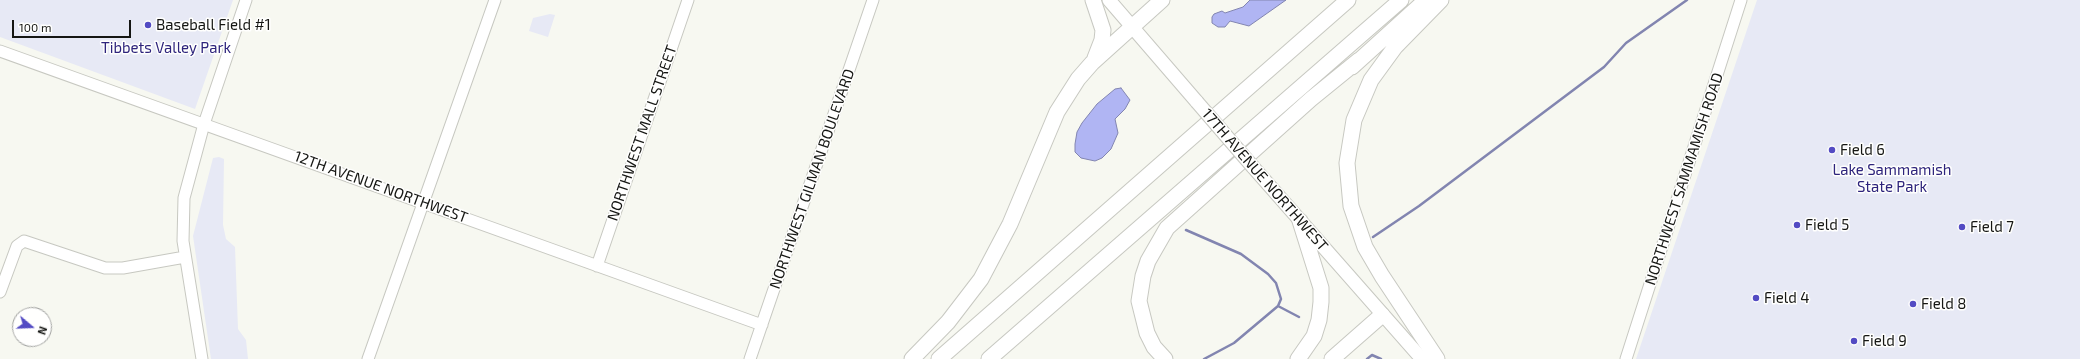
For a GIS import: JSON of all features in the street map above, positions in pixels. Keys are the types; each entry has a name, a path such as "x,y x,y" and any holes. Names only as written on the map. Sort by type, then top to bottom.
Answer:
{"highway":[{"path":"1092,63 1102,40 1103,30 1093,0"},
{"path":"912,359 948,322 981,279 1010,224 1057,112 1078,79 1092,63 1162,0"},
{"path":"939,359 1348,0"},
{"path":"989,359 1401,0"},
{"path":"1165,359 1154,347 1147,334 1139,301 1143,276 1148,261 1167,228 1311,99 1359,60 1426,0"},
{"path":"1437,359 1382,276 1365,247 1351,206 1347,163 1354,120 1371,80 1395,47 1442,0"},
{"path":"1298,359 1314,336 1319,320 1322,302 1321,288 1300,221"},
{"path":"1332,359 1382,315"}],"main road":[{"name":"17TH AVENUE NORTHWEST","path":"1109,0 1300,221 1422,359"}],"street":[{"path":"202,359 185,257 183,230 184,198 204,124 246,0"},
{"path":"368,359 495,0"},
{"name":"NORTHWEST MALL STREET","path":"597,266 688,0"},
{"name":"NORTHWEST GILMAN BOULEVARD","path":"750,359 873,0"},
{"name":"NORTHWEST SAMMAMISH ROAD","path":"1626,359 1742,0"},
{"name":"12TH AVENUE NORTHWEST","path":"0,51 762,325"},
{"path":"0,292 17,246 24,241 104,268 123,268 185,257"}],"green space":[{"name":"Tibbets Valley Park","path":"0,0 233,0 195,109 0,37"},
{"name":"Lake Sammamish State Park","path":"1757,0 2080,0 2080,359 1636,359"},
{"path":"550,14 555,15 548,37 529,31 533,18"},
{"path":"219,157 224,159 223,225 226,239 235,247 238,329 246,340 248,359 211,359 193,236 213,158"}],"water":[{"path":"1250,0 1286,0 1249,26 1230,21 1225,27 1218,27 1212,23 1212,17 1214,14 1222,11 1225,13 1243,7"},
{"path":"1121,88 1130,100 1125,109 1115,119 1118,133 1111,149 1102,158 1095,161 1081,158 1075,152 1075,144 1077,132 1082,123 1097,104 1115,89"}],"waterway":[{"path":"1373,237 1419,206 1604,67 1626,43 1687,0"},
{"path":"1186,230 1241,254 1268,274 1276,283 1281,299 1278,306 1234,343 1204,359"},
{"path":"1278,306 1299,317"},
{"path":"1367,359 1372,355 1381,359"}],"place":[{"name":"Baseball Field #1","path":"148,25"},
{"name":"Field 6","path":"1832,150"},
{"name":"Field 5","path":"1797,225"},
{"name":"Field 7","path":"1962,227"},
{"name":"Field 4","path":"1756,298"},
{"name":"Field 8","path":"1913,304"},
{"name":"Field 9","path":"1854,341"}]}
